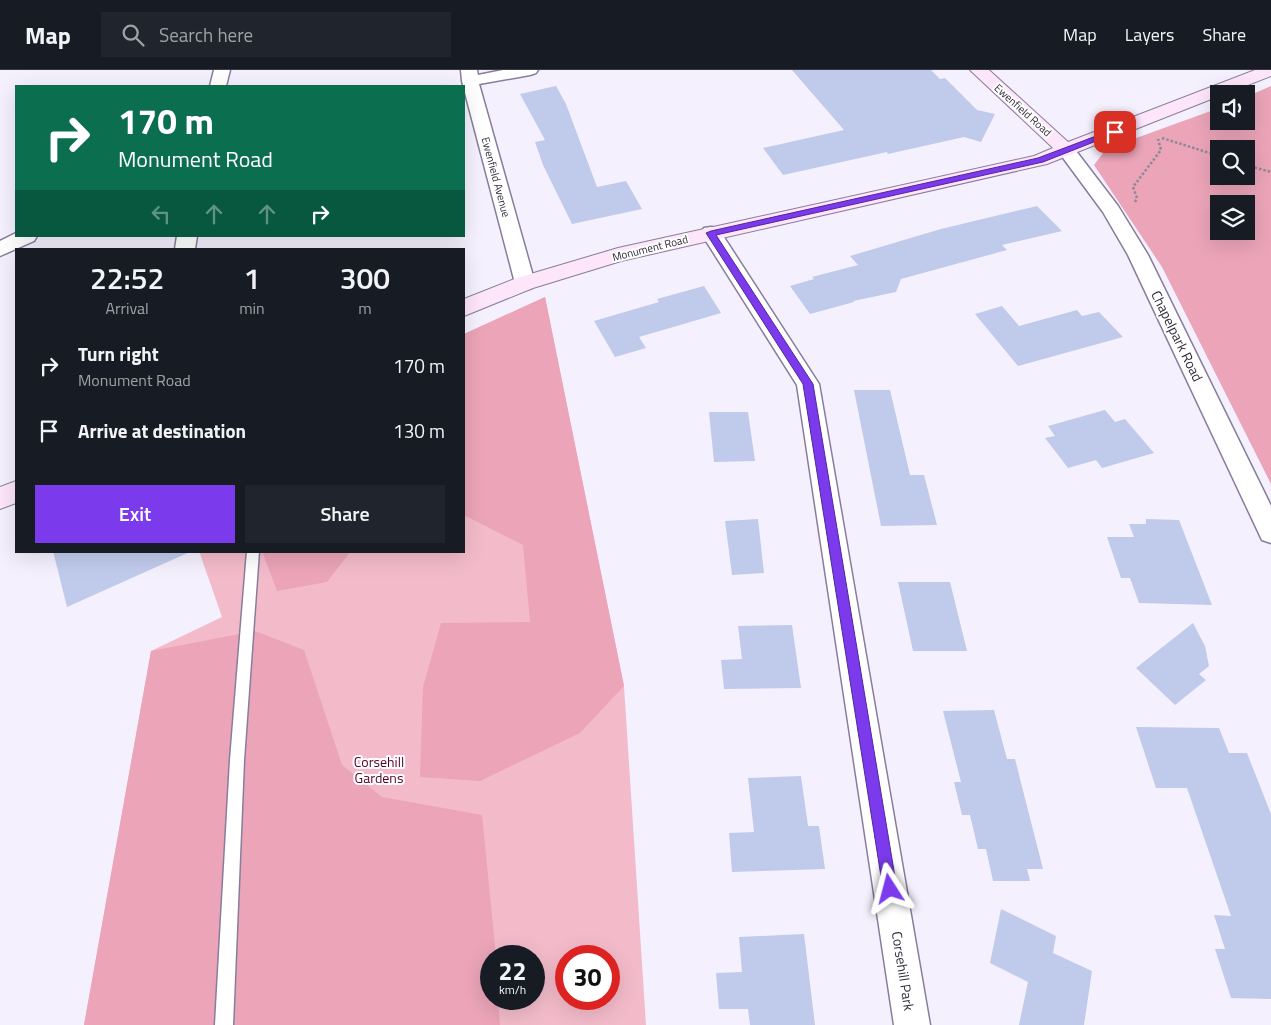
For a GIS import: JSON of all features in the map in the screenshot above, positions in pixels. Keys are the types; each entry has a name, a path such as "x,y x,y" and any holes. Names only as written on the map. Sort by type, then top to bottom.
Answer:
{"main road":[{"name":"Ewenfield Road","path":"979,70 1067,151"},
{"name":"Monument Road","path":"465,308 525,283 618,255 1040,160 1270,70"},
{"path":"0,498 15,492"}],"street":[{"path":"218,85 222,70"},
{"path":"469,76 530,70"},
{"name":"Ewenfield Avenue","path":"469,76 525,283"},
{"name":"Chapelpark Road","path":"1067,151 1110,210 1138,256 1271,532"},
{"name":"Corsehill Park","path":"711,233 808,384 912,1025"},
{"path":"0,249 25,237"}],"lane":[{"path":"224,1025 237,760 254,553"}],"path":[{"path":"1110,210 1131,211 1137,198 1134,187 1161,150 1157,136 1210,153"},
{"path":"1255,168 1271,172"}],"green space":[{"name":"Corsehill Gardens","path":"545,297 624,686 646,1025 84,1025 151,651 222,617 200,553 465,553 465,334"}],"shaded area":[{"path":"1271,86 1271,484 1162,267 1094,165 1106,149 1210,111 1210,130 1255,130 1255,93"},
{"path":"545,297 624,686 580,733 480,781 420,777 423,687 441,623 530,622 523,545 465,516 465,334"},
{"path":"263,553 349,553 327,582 277,591"},
{"path":"255,631 304,650 342,765 382,797 482,815 495,945 480,945 480,1010 499,1010 500,1025 84,1025 151,651"}],"building":[{"path":"792,70 931,70 940,79 945,78 977,110 995,114 981,142 964,137 783,175 763,148 844,130"},
{"path":"556,86 566,104 597,187 626,181 642,209 572,224 543,165 535,142 545,140 520,94"},
{"path":"1037,206 1062,231 1002,245 1007,250 901,279 896,292 853,301 810,314 790,286 814,279 812,277 858,265 850,256 941,229"},
{"path":"704,286 721,313 639,337 646,348 615,357 594,321 659,302 657,299"},
{"path":"1002,306 1019,326 1077,310 1082,316 1099,312 1123,337 1018,366 975,314"},
{"path":"854,390 890,390 910,475 924,475 937,525 881,526"},
{"path":"1105,410 1115,422 1125,419 1154,453 1102,468 1096,460 1068,468 1045,438 1055,436 1048,426"},
{"path":"709,412 748,412 755,461 714,462"},
{"path":"758,519 764,573 732,575 725,521"},
{"path":"1146,519 1179,520 1212,605 1139,603 1130,578 1121,578 1107,537 1134,537 1129,524 1146,524"},
{"path":"54,553 188,553 67,607"},
{"path":"898,582 950,582 967,651 913,651"},
{"path":"1193,623 1205,646 1209,666 1199,674 1206,680 1175,705 1136,668"},
{"path":"792,625 801,688 724,689 721,660 742,659 738,626"},
{"path":"994,710 1007,759 1015,759 1043,869 1027,869 1030,881 993,881 986,849 978,849 970,815 962,815 954,782 961,782 943,711"},
{"path":"1136,727 1219,728 1229,753 1247,753 1271,814 1271,999 1231,998 1215,949 1225,949 1214,915 1231,916 1187,788 1156,788"},
{"path":"801,776 808,826 819,826 825,869 732,872 729,833 754,832 748,778"},
{"path":"1001,909 1056,936 1053,953 1092,971 1084,1025 1019,1025 1028,982 990,963"},
{"path":"804,934 815,1025 750,1025 748,1009 719,1009 716,973 742,972 739,937"}],"route":[{"path":"890,889 808,384 711,233 1040,160 1115,132"}]}
